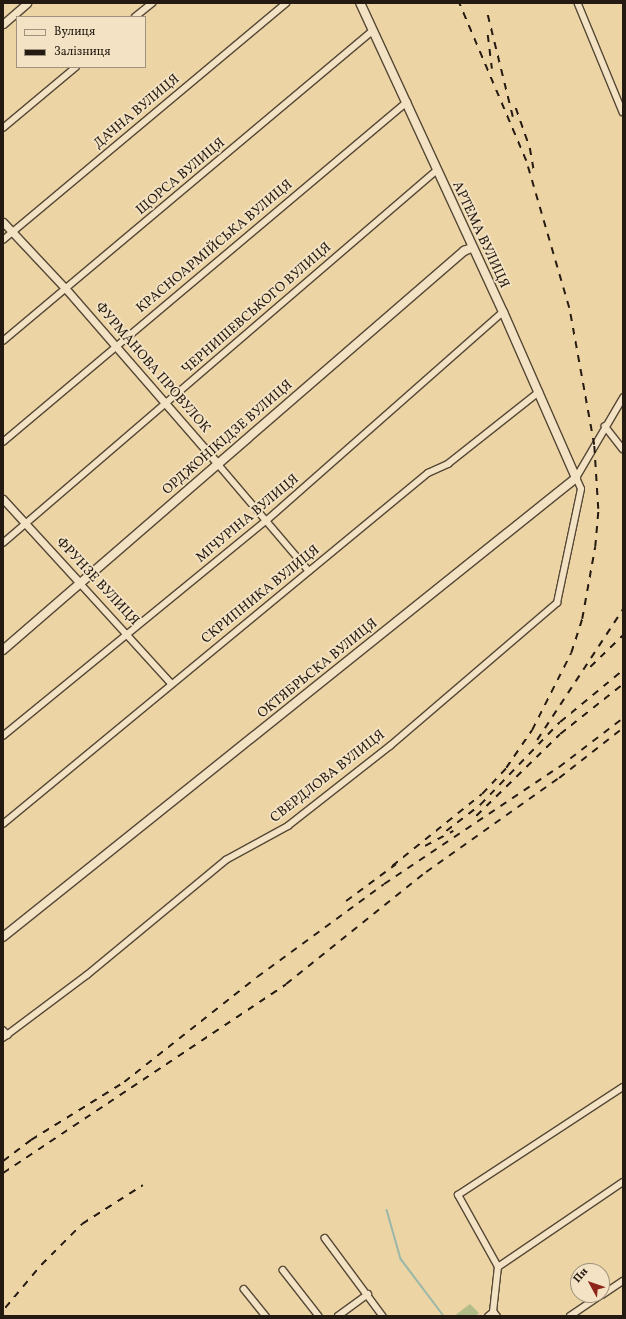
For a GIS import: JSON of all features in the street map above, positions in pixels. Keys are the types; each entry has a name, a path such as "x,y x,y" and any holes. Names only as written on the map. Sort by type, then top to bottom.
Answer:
{"main road":[{"name":"АРТЕМА ВУЛИЦЯ","path":"360,3 407,102 471,248 503,312 576,478"},
{"name":"ОРДЖОНІКІДЗЕ ВУЛИЦЯ","path":"3,650 464,251 471,248"},
{"name":"ОКТЯБРЬСКА ВУЛИЦЯ","path":"3,937 576,478"}],"street":[{"path":"3,24 27,3"},
{"path":"136,16 152,3"},
{"name":"ДАЧНА ВУЛИЦЯ","path":"3,240 286,3"},
{"path":"578,3 623,112"},
{"name":"ЩОРСА ВУЛИЦЯ","path":"3,342 373,31"},
{"path":"3,128 75,68"},
{"name":"КРАСНОАРМІЙСЬКА ВУЛИЦЯ","path":"3,442 407,102"},
{"name":"ЧЕРНИШЕВСЬКОГО ВУЛИЦЯ","path":"3,543 436,171"},
{"name":"ФУРМАНОВА ПРОВУЛОК","path":"3,222 66,289 116,346 309,571"},
{"name":"МІЧУРІНА ВУЛИЦЯ","path":"3,736 266,521 503,312"},
{"name":"СКРИПНИКА ВУЛИЦЯ","path":"3,824 171,683 428,473 448,464 538,392"},
{"name":"ОКТЯБРЬСКА ВУЛИЦЯ","path":"576,478 605,426 623,398"},
{"path":"605,426 623,449"},
{"name":"СВЕРДЛОВА ВУЛИЦЯ","path":"5,1037 92,971 226,860 288,826 390,746 558,603 582,489 576,478"},
{"name":"ФРУНЗЕ ВУЛИЦЯ","path":"3,499 128,634 171,683"},
{"path":"3,1030 5,1037"},
{"path":"493,1315 498,1267 458,1194 623,1087"},
{"path":"498,1267 623,1182"},
{"path":"325,1238 383,1316"},
{"path":"283,1270 319,1316"},
{"path":"610,1290 623,1281"},
{"path":"244,1289 266,1316"},
{"path":"338,1316 368,1294"},
{"path":"570,1316 590,1303"}],"green space":[{"path":"470,1304 479,1313 475,1316 454,1316"}],"waterway":[{"path":"387,1210 401,1259 444,1316"}],"railway":[{"path":"392,866 482,794 506,768 532,730 571,653 582,619 595,547 598,509 594,445 569,308 526,161 459,3"},
{"path":"488,15 513,117"},
{"path":"488,35 492,69"},
{"path":"516,108 530,148 534,171"},
{"path":"537,740 623,609"},
{"path":"590,667 623,635"},
{"path":"446,831 480,805 560,722 623,670"},
{"path":"476,816 560,734 623,684"},
{"path":"3,1161 31,1140 124,1082 257,977 384,884 559,767 623,718"},
{"path":"3,1173 286,984 426,872 559,778 623,728"},
{"path":"425,846 453,831"},
{"path":"346,901 396,864"},
{"path":"5,1308 41,1265 82,1224 143,1185"}]}
